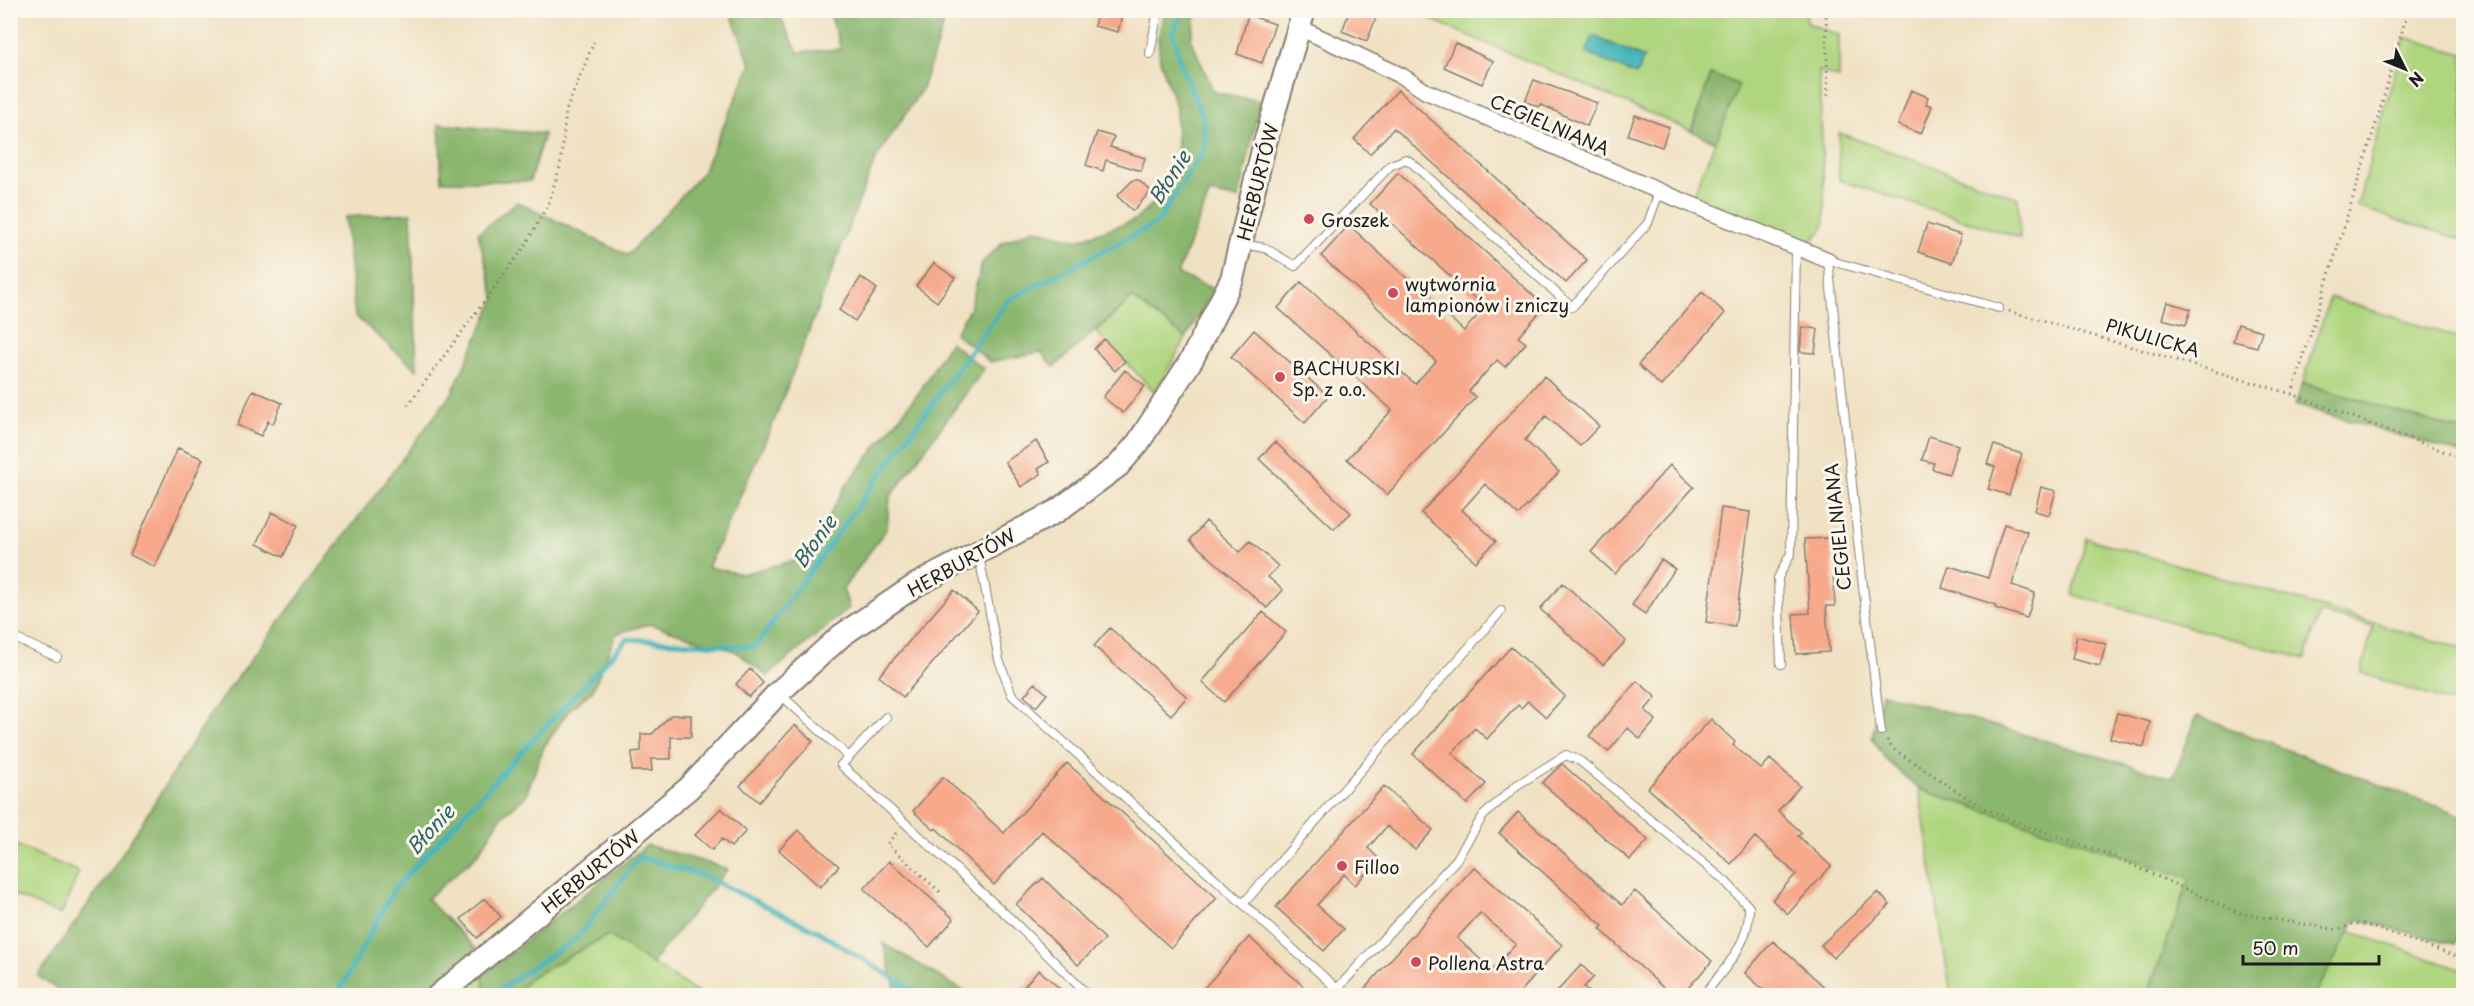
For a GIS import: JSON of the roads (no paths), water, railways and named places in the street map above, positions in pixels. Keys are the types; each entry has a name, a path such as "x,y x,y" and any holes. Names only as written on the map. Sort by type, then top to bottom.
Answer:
{"street":[{"name":"CEGIELNIANA","path":"1301,19 1425,91 1659,192 1828,260"},
{"name":"HERBURTÓW","path":"438,996 689,788 818,654 861,621 916,585 1057,511 1118,466 1155,417 1198,348 1232,279 1264,146 1301,19"}],"lane":[{"path":"1150,54 1158,10"},
{"path":"1242,244 1265,248 1295,266 1391,165 1406,159 1572,307 1648,223 1659,192"},
{"path":"1780,664 1778,578 1791,553 1796,248"},
{"path":"1828,260 1999,308"},
{"name":"CEGIELNIANA","path":"1828,260 1861,573 1881,731"},
{"path":"978,551 999,660 1012,695 1345,996"},
{"path":"1243,904 1501,611"},
{"path":"10,636 57,657"},
{"path":"778,693 849,757"},
{"path":"886,717 841,765 1011,919 1089,996"},
{"path":"1337,989 1456,860 1483,816 1517,785 1566,755 1580,761 1725,881 1749,907 1746,936 1735,956 1703,996"}],"water":[{"path":"1593,36 1644,58 1636,75 1586,53"}],"waterway":[{"name":"Błonie","path":"337,996 394,889 627,639 755,647 1008,300 1157,223 1205,149 1204,120 1181,65 1173,33 1183,10"},
{"path":"497,996 497,991 578,937 639,857 704,876 819,932 922,996"}],"place":[{"name":"Groszek","path":"1309,219"},
{"name":"wytwórnia lampionów i zniczy","path":"1393,293"},
{"name":"BACHURSKI Sp. z o.o.","path":"1280,377"},
{"name":"Filloo","path":"1342,866"},
{"name":"Pollena Astra","path":"1416,962"}]}
